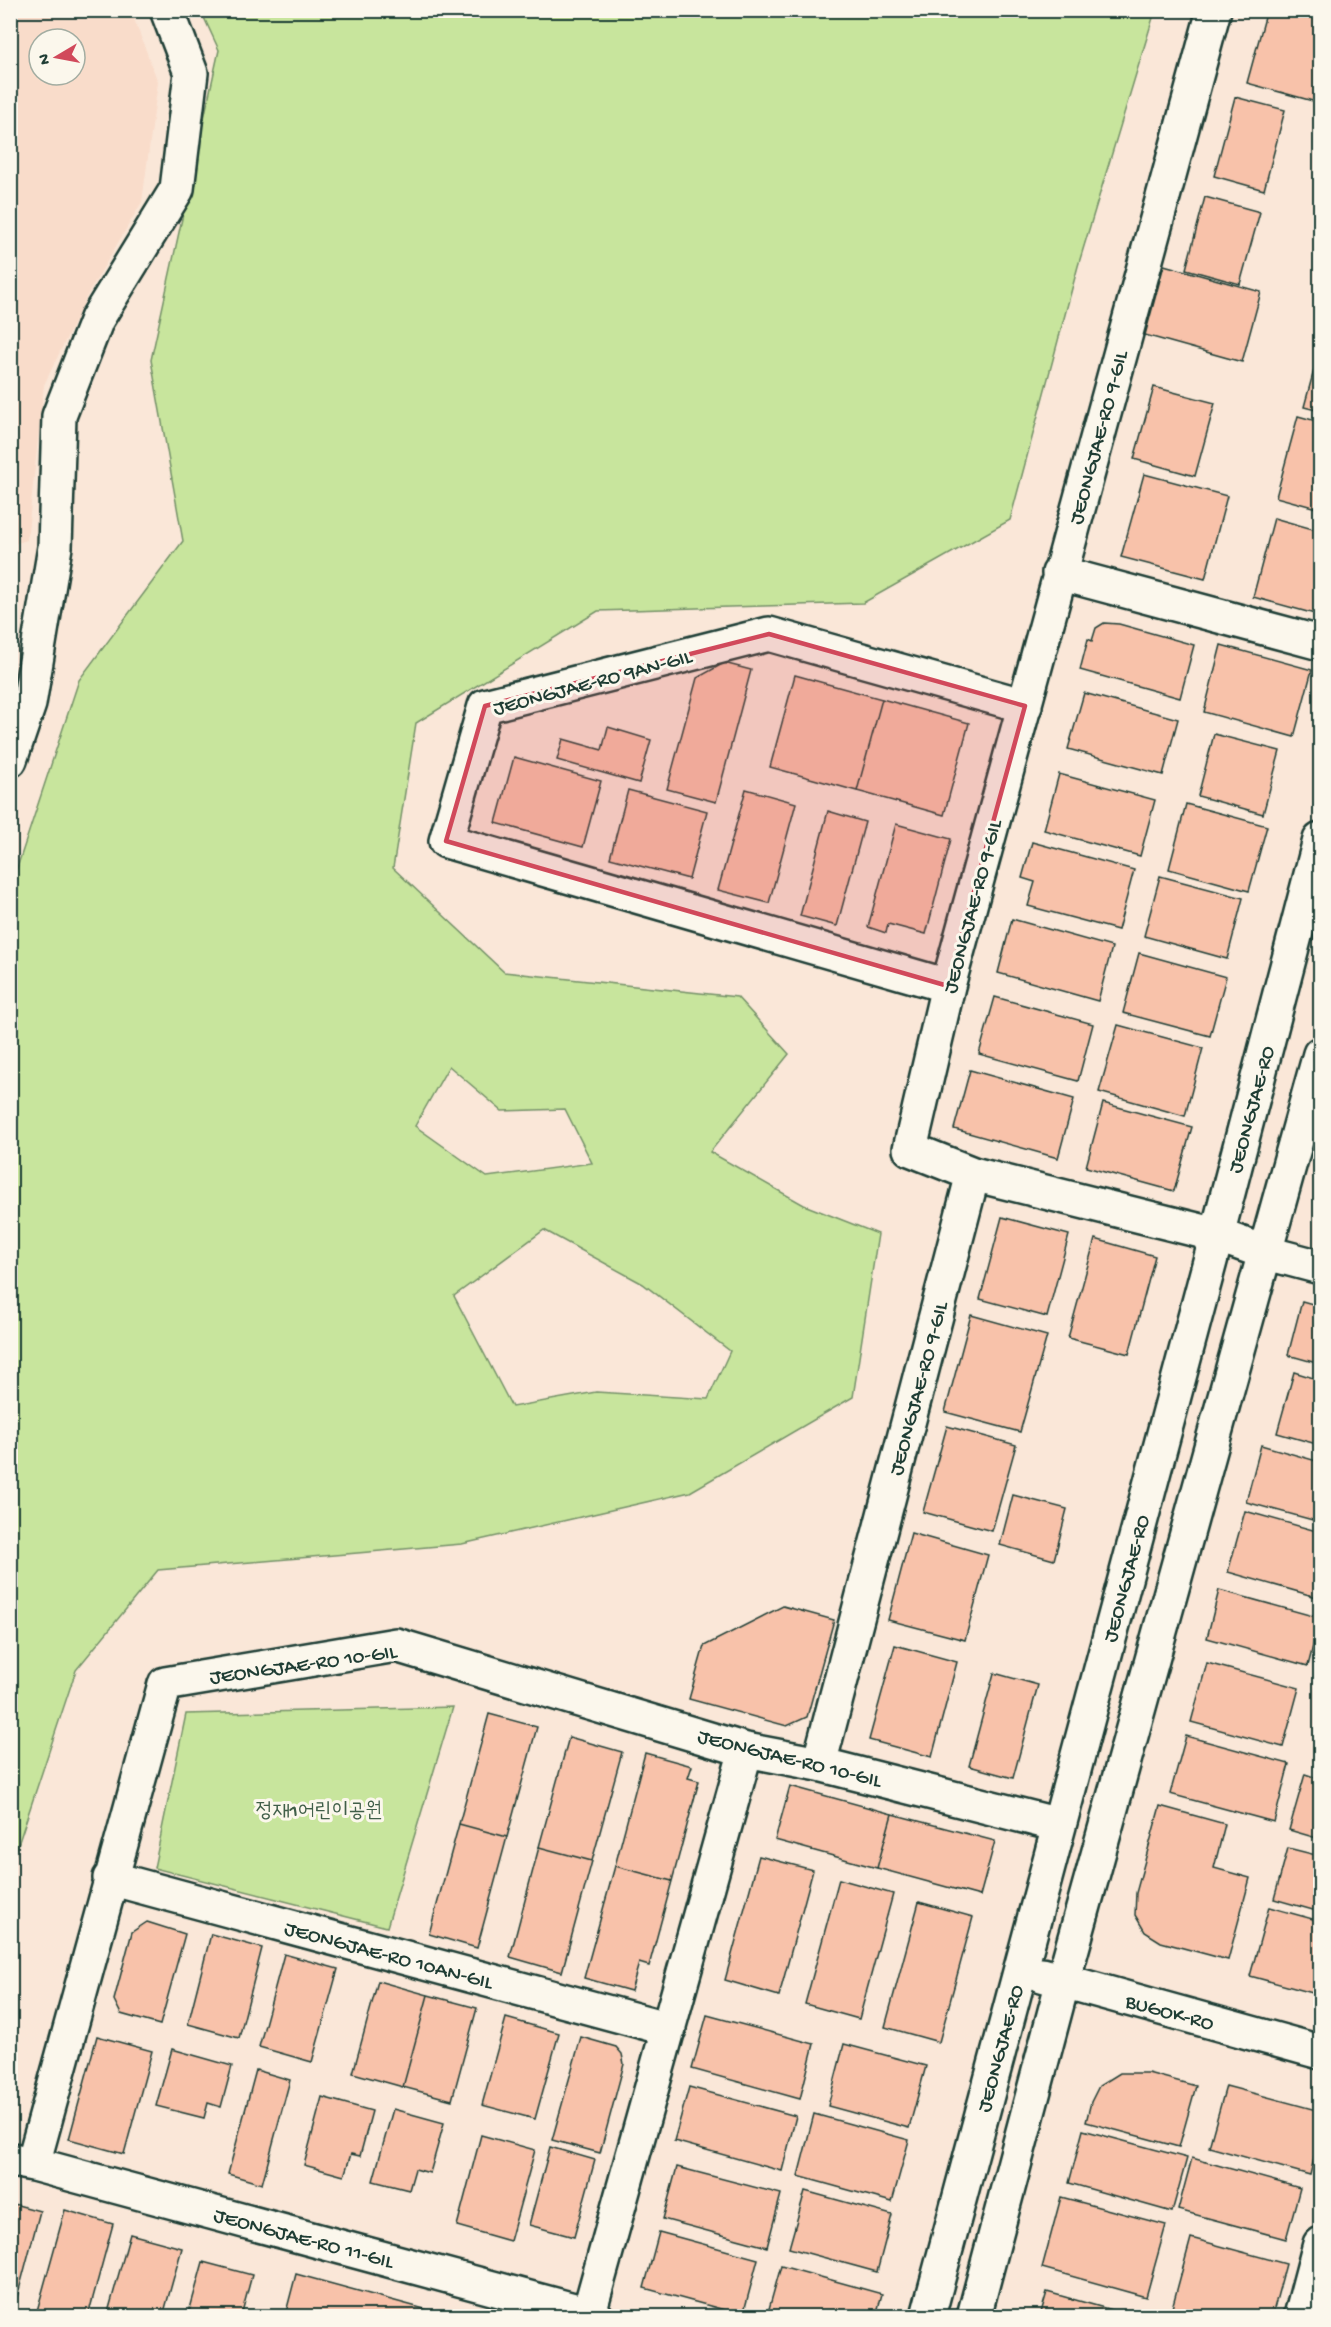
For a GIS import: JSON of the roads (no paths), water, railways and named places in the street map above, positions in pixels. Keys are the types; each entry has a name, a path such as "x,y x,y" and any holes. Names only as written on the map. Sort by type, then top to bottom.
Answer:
{"street":[{"path":"10,760 29,704 55,547 59,416 97,319 177,189 191,73 167,10"},
{"name":"JEONGJAE-RO 9-GIL","path":"819,1764 973,1174 910,1149 948,986 1214,10"},
{"path":"1059,573 1320,643"},
{"name":"JEONGJAE-RO 9AN-GIL","path":"948,986 446,841 485,706 769,634 1025,706"},
{"name":"JEONGJAE-RO","path":"928,2316 1217,1236 1320,840"},
{"path":"974,2316 1320,1054"},
{"path":"973,1174 1217,1236 1267,1253 1320,1267"},
{"name":"JEONGJAE-RO 10-GIL","path":"22,2162 110,1878 165,1684 396,1645 746,1750 819,1764 1059,1825"},
{"path":"591,2316 746,1750"},
{"name":"JEONGJAE-RO 10AN-GIL","path":"110,1878 669,2029"},
{"name":"BUGOK-RO","path":"1020,1969 1320,2052"},
{"name":"JEONGJAE-RO 11-GIL","path":"22,2162 591,2316"},
{"path":"1301,2316 1320,2244"}],"park label":[{"name":"정재1어린이공원","path":"319,1809"}]}
